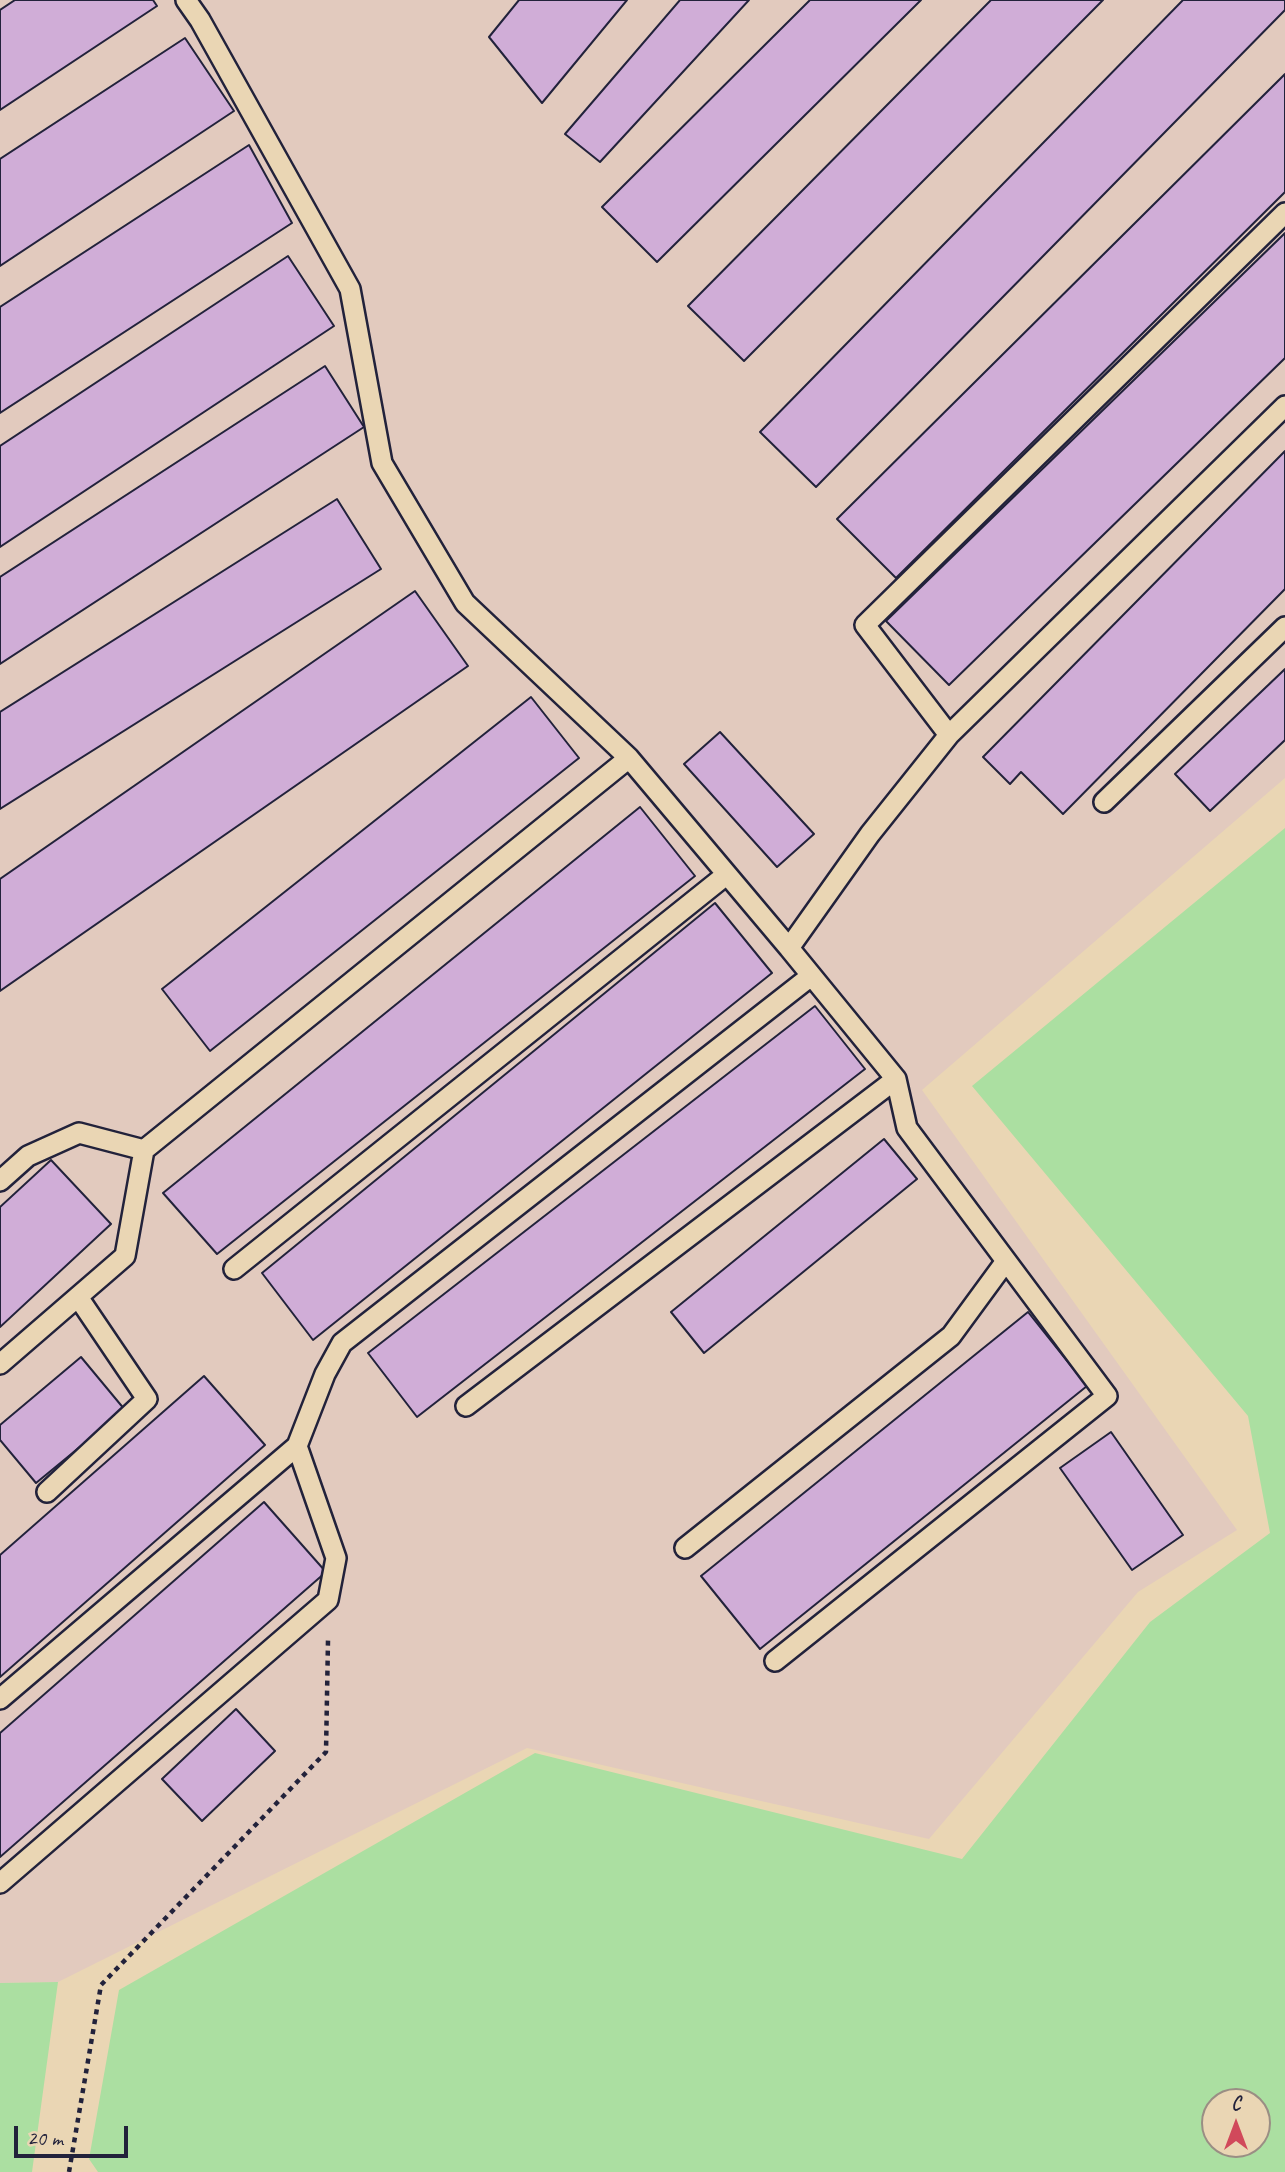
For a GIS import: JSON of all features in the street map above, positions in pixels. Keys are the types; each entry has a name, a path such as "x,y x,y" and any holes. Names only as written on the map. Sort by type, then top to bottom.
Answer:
{"lane":[{"path":"186,0 200,20 350,289 382,463 465,603 629,758 896,1079 907,1128 1107,1396 775,1661"},
{"path":"949,736 865,625 1285,213"},
{"path":"789,948 870,834 949,736 1285,406"},
{"path":"1104,802 1285,627"},
{"path":"0,1364 125,1256 144,1150 629,758"},
{"path":"234,1269 726,875"},
{"path":"0,1699 297,1446 325,1374 342,1343 811,976"},
{"path":"466,1406 896,1079"},
{"path":"0,1181 28,1156 79,1133 144,1150"},
{"path":"685,1548 951,1336 1006,1261"},
{"path":"47,1492 147,1399 78,1297"},
{"path":"0,1883 328,1600 336,1558 297,1446"}],"path":[{"path":"69,2172 101,1985 326,1752 328,1600"}],"shaded area":[{"path":"0,0 1285,0 1285,778 922,1090 1237,1530 1138,1592 929,1839 527,1748 58,1982 0,1983"}],"green space":[{"path":"1285,828 1285,2172 98,2172 89,2159 119,1990 535,1753 962,1859 1150,1622 1270,1533 1248,1416 972,1086"},
{"path":"58,1982 32,2172 0,2172 0,1983"}],"building":[{"path":"15,0 153,0 157,6 0,110 0,10"},
{"path":"519,0 627,0 542,103 489,37"},
{"path":"680,0 749,0 600,162 565,134"},
{"path":"810,0 921,0 657,262 602,207"},
{"path":"991,0 1103,0 744,361 688,306"},
{"path":"1183,0 1285,0 1285,10 816,487 760,432"},
{"path":"185,38 234,111 0,266 0,159"},
{"path":"1285,74 1285,192 896,578 837,519"},
{"path":"249,145 292,223 0,413 0,307"},
{"path":"1285,233 1285,358 949,685 886,621"},
{"path":"288,256 334,326 0,547 0,446"},
{"path":"325,366 364,427 0,664 0,577"},
{"path":"1285,451 1285,589 1063,814 1021,772 1010,784 983,757"},
{"path":"337,499 381,569 0,809 0,712"},
{"path":"415,591 468,666 0,991 0,879"},
{"path":"1285,669 1285,740 1210,811 1175,774"},
{"path":"531,697 579,758 210,1051 162,989"},
{"path":"720,732 814,834 777,867 684,764"},
{"path":"640,807 695,876 217,1254 163,1193"},
{"path":"715,903 772,973 313,1340 262,1273"},
{"path":"815,1006 865,1069 417,1417 368,1353"},
{"path":"884,1139 917,1179 704,1353 671,1312"},
{"path":"51,1160 111,1224 0,1327 0,1207"},
{"path":"1028,1312 1087,1386 760,1649 701,1576"},
{"path":"81,1357 125,1410 36,1483 0,1440 0,1425"},
{"path":"204,1376 265,1445 0,1677 0,1555"},
{"path":"1111,1432 1183,1535 1132,1570 1060,1468"},
{"path":"264,1502 326,1572 0,1857 0,1733"},
{"path":"236,1709 275,1751 202,1821 162,1779"}]}
